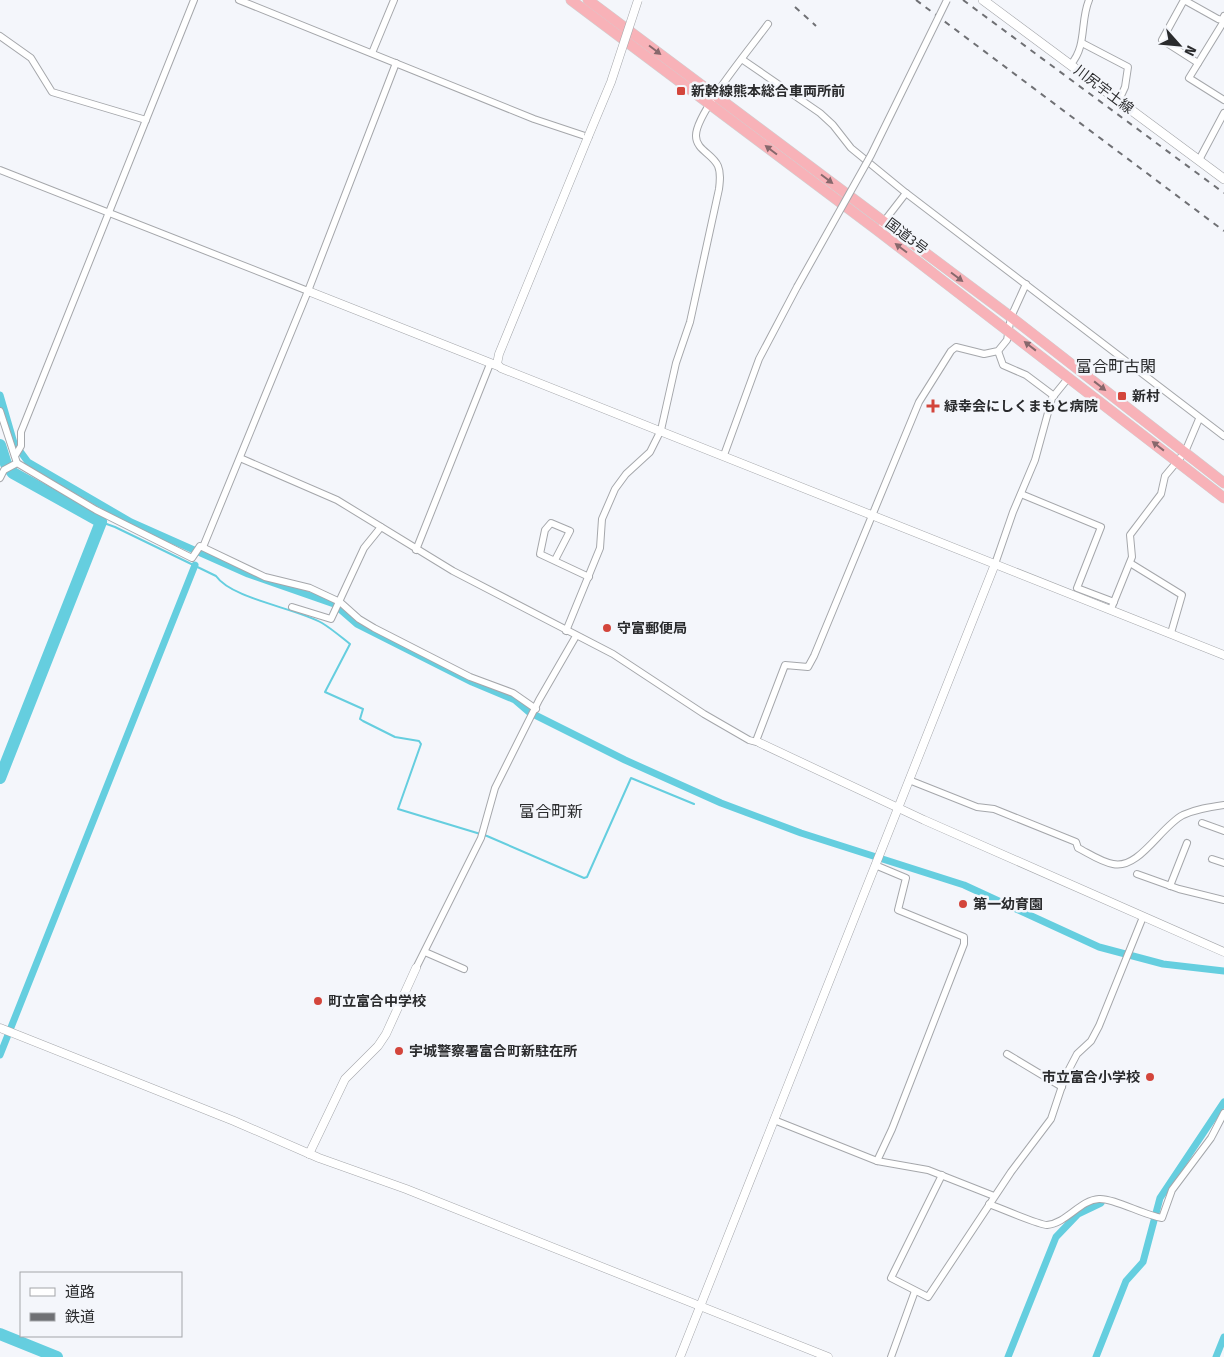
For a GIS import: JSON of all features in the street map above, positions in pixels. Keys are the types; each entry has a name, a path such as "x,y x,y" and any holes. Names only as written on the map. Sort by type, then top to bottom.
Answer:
{"highway":[{"name":"国道3号","path":"571,0 712,100 880,226 1011,318 1224,483"},
{"name":"国道3号","path":"588,0 712,100"},
{"name":"国道3号","path":"880,226 1008,330 1224,498"}],"main road":[{"name":"川尻宇土線","path":"983,0 1224,179"}],"street":[{"path":"0,478 4,470 15,460 21,446 21,432 194,0"},
{"path":"239,0 534,119 588,137"},
{"path":"372,53 394,0"},
{"path":"416,550 614,75 638,0"},
{"path":"730,458 760,359 871,155 947,0"},
{"path":"1071,64 1082,43 1084,17 1089,0"},
{"path":"1198,63 1162,40 1184,0 1218,19 1222,20 1224,16"},
{"path":"1224,21 1189,78 1224,100"},
{"path":"566,631 600,548 602,519 616,489 626,474 650,452 661,430 676,363 690,322 719,189 720,175 718,165 699,145 696,137 701,118 768,24"},
{"path":"0,36 31,58 52,92 146,120"},
{"path":"1082,43 1128,67 1125,87 1118,100"},
{"path":"743,60 820,113 833,125 851,148 906,193 1199,419 1224,436"},
{"path":"0,411 15,460 96,510 192,558 198,549 240,458 308,291 396,63"},
{"path":"1199,160 1224,113"},
{"path":"0,170 661,430 995,564 1113,605"},
{"path":"880,226 906,193"},
{"path":"758,742 785,665 808,667 814,656 919,402 951,351 956,347 984,354 998,351 1008,340 1011,318 1026,284"},
{"path":"998,351 1002,365 1026,376 1054,396"},
{"path":"680,1357 995,564 1035,460 1054,396 1069,377"},
{"path":"1113,605 1130,564 1133,550 1130,535 1159,498 1165,476 1185,452 1199,419"},
{"path":"240,458 337,500 416,550 566,631 613,654 704,714 749,740 758,742 1143,917 1223,949"},
{"path":"1021,494 1101,526 1077,588 1171,633 1224,655"},
{"path":"555,560 570,531 553,523 548,524 545,530 540,553 548,560 555,560 589,578"},
{"path":"292,607 331,620 364,548 380,527"},
{"path":"198,549 265,577 310,588 374,628 470,677 513,693 534,713"},
{"path":"1130,564 1182,595 1171,633"},
{"path":"309,1154 345,1079 378,1046 386,1034 446,904 480,838 495,788 576,636"},
{"path":"909,780 977,807 994,809 1076,842 1078,848 1114,865 1134,860 1154,839 1182,816 1205,808 1224,805"},
{"path":"1202,823 1224,831"},
{"path":"1170,886 1187,843"},
{"path":"1212,859 1224,864"},
{"path":"875,864 906,878 898,910 964,937 964,944 892,1129 877,1161"},
{"path":"1136,874 1170,886 1224,900"},
{"path":"942,1175 890,1278 928,1297 994,1196 1051,1119 1062,1087 1077,1054 1091,1041 1099,1026 1143,917"},
{"path":"425,952 464,969"},
{"path":"6,1030 212,1112 309,1154 406,1189 828,1357"},
{"path":"1007,1054 1062,1087"},
{"path":"989,1204 1046,1225 1056,1222 1092,1200 1101,1198 1162,1218 1172,1190 1206,1144 1224,1113"},
{"path":"774,1120 877,1161 942,1175 994,1196"},
{"path":"891,1357 915,1291"}],"waterway":[{"path":"0,395 14,443 28,462 131,522 248,574 334,604 357,624 472,682 515,700 529,712 625,760 721,803 801,833 964,885 1099,947 1163,964 1224,971"},
{"path":"0,445 6,464 13,473 101,522 0,778"},
{"path":"101,522 216,576 224,584 236,591 322,623 350,644 325,692 363,709 360,719 363,721 395,737 419,741 421,744 398,809 487,836 584,878 587,877 631,778 694,804"},
{"path":"0,1055 195,565"},
{"path":"1096,1357 1126,1281 1143,1262 1160,1198 1224,1102"},
{"path":"1008,1357 1056,1237 1078,1214 1101,1203"},
{"path":"0,1334 57,1357"},
{"path":"1216,1357 1224,1337"}],"railway":[{"path":"916,0 1224,231"},
{"path":"963,0 1224,193"},
{"path":"795,7 816,26"}],"place":[{"name":"新幹線熊本総合車両所前","path":"681,91"},
{"name":"新村","path":"1122,396"},
{"name":"緑幸会にしくまもと病院","path":"933,406"},
{"name":"守富郵便局","path":"607,628"},
{"name":"第一幼育園","path":"963,904"},
{"name":"町立富合中学校","path":"318,1001"},
{"name":"宇城警察署富合町新駐在所","path":"399,1051"},
{"name":"市立富合小学校","path":"1150,1077"}],"district":[{"name":"富合町古閑","path":"1116,366"},
{"name":"富合町新","path":"551,811"}]}
